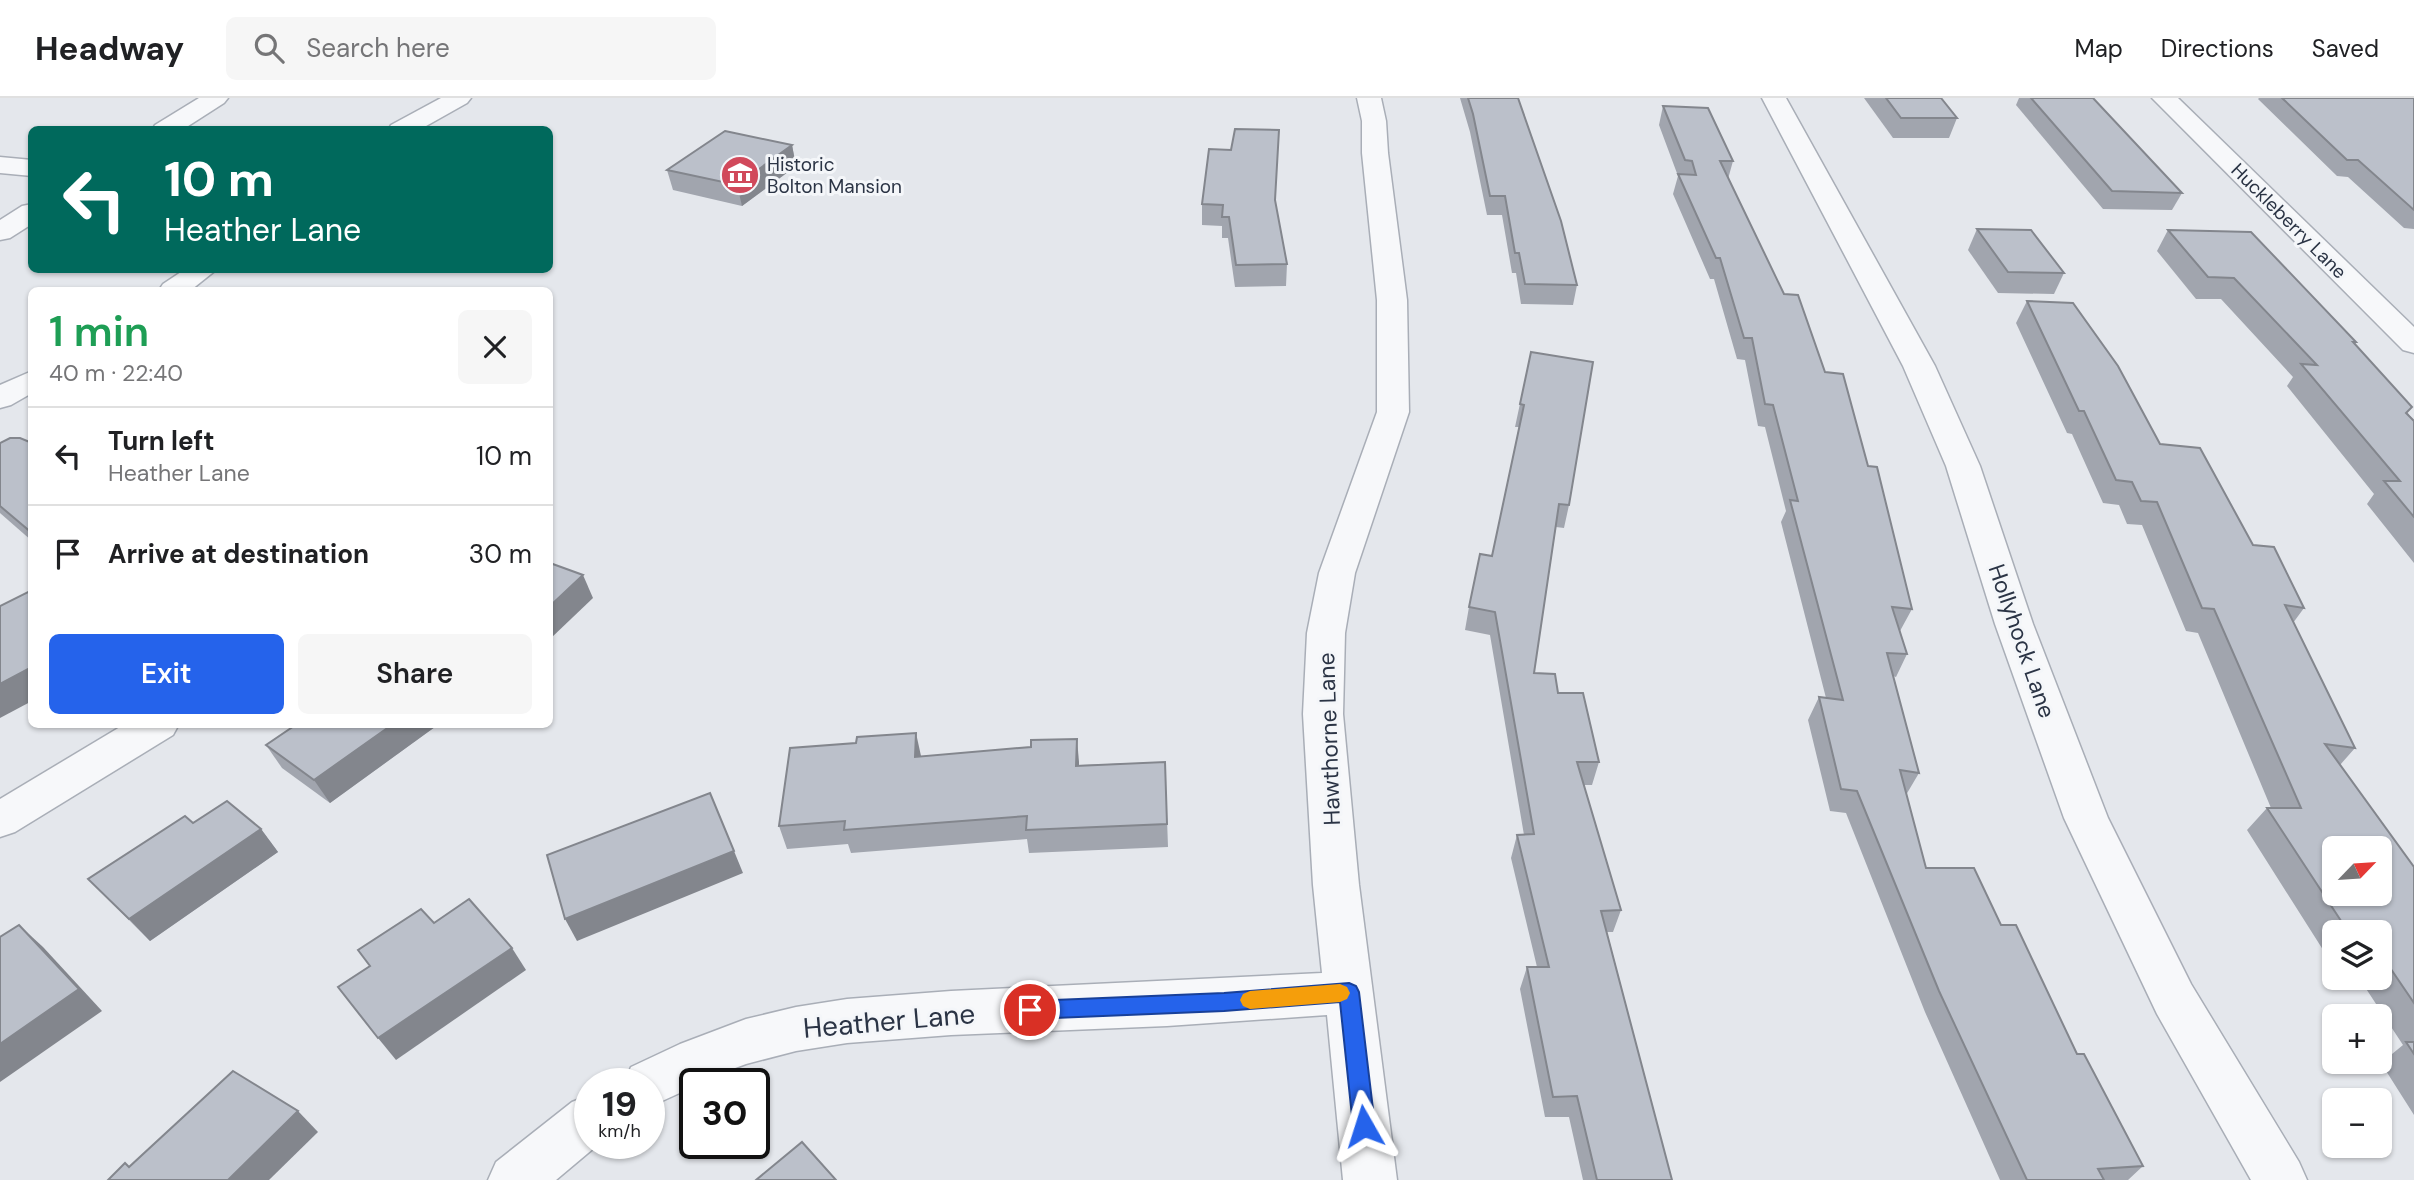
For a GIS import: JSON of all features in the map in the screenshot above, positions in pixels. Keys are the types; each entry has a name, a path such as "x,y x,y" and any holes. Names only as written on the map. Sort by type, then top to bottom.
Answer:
{"street":[{"path":"170,126 216,98"},
{"path":"407,126 459,98"},
{"name":"Hawthorne Lane","path":"1369,98 1374,121 1375,153 1392,300 1394,412 1337,573 1326,633 1323,714 1336,885 1370,1180"},
{"name":"Hollyhock Lane","path":"1774,98 1919,366 1963,466 2014,624 2086,818 2174,999 2280,1180"},
{"name":"Huckleberry Lane","path":"2164,98 2414,344"},
{"path":"0,165 28,168"},
{"path":"0,232 28,214"},
{"path":"177,287 198,273"},
{"path":"0,398 28,382"},
{"path":"0,820 152,728"},
{"name":"Heather Lane","path":"665,1075 685,1063 787,1030 864,1017 1224,1002 1349,992"},
{"path":"515,1180 574,1132"}],"building":[{"path":"1468,98 1518,98 1561,221 1577,285 1525,284 1519,253 1515,253 1505,196 1490,196"},
{"path":"1886,98 1941,98 1957,118 1901,118"},
{"path":"2031,98 2093,98 2182,193 2112,191"},
{"path":"2282,98 2414,98 2414,210 2358,160 2347,160"},
{"path":"1663,106 1708,108 1733,161 1720,161 1784,294 1798,295 1825,372 1843,374 1868,466 1877,467 1912,609 1892,607 1907,654 1887,653 1919,773 1900,770 1926,868 1974,868 2001,925 2016,925 2077,1054 2084,1054 2143,1166 2098,1169 2104,1180 2027,1180 1939,991 1857,791 1841,789 1819,697 1843,700 1790,500 1798,501 1773,405 1765,404 1752,338 1744,338 1720,258 1716,258 1678,174 1696,175 1692,161 1685,160"},
{"path":"1235,129 1279,130 1275,200 1287,264 1236,265 1229,217 1222,217 1223,205 1202,204 1209,149 1231,150"},
{"path":"725,131 792,145 737,185 667,170"},
{"path":"1977,229 2031,230 2064,273 2008,272"},
{"path":"2168,230 2251,232 2356,342 2353,342 2412,407 2406,413 2414,421 2414,517 2384,481 2400,481 2301,364 2317,365 2234,278 2208,277"},
{"path":"2027,301 2073,303 2118,366 2160,444 2200,448 2253,545 2274,547 2304,608 2285,605 2355,748 2325,744 2392,836 2322,836 2322,892 2267,808 2301,808 2214,609 2202,608 2157,502 2141,501 2132,482 2116,480 2084,411 2079,411"},
{"path":"1531,352 1593,362 1569,505 1559,504 1534,673 1555,674 1558,693 1583,693 1599,762 1577,762 1621,910 1601,911 1672,1180 1597,1180 1577,1096 1553,1097 1527,967 1549,967 1517,835 1534,834 1495,612 1469,607 1480,554 1492,556 1524,405 1520,404"},
{"path":"10,438 28,441 28,530 0,506 0,443"},
{"path":"553,564 583,575 553,603"},
{"path":"28,592 28,669 0,684 0,606"},
{"path":"291,728 387,728 314,780 266,745"},
{"path":"916,733 915,757 1031,747 1031,740 1077,739 1076,766 1165,762 1167,824 1026,830 1027,816 844,830 845,821 779,826 790,748 856,743 857,737"},
{"path":"710,793 734,851 565,919 547,855"},
{"path":"227,801 261,829 129,919 88,879 185,816 193,823"},
{"path":"2392,837 2414,867 2414,1003 2392,971 2392,920 2340,920 2331,906 2392,906"},
{"path":"469,899 512,948 378,1038 338,987 370,966 358,950 421,909 434,923"},
{"path":"19,925 79,989 0,1044 0,937"},
{"path":"2406,1042 2414,1042 2414,1054"},
{"path":"233,1071 298,1111 228,1180 108,1180 125,1163 129,1167"},
{"path":"802,1142 836,1180 756,1180"}],"slow traffic":[{"path":"1250,1000 1340,993"}],"place":[{"name":"Historic Bolton Mansion","path":"740,175"}],"route":[{"path":"1030,1010 1224,1002 1349,992 1364,1126"}]}
